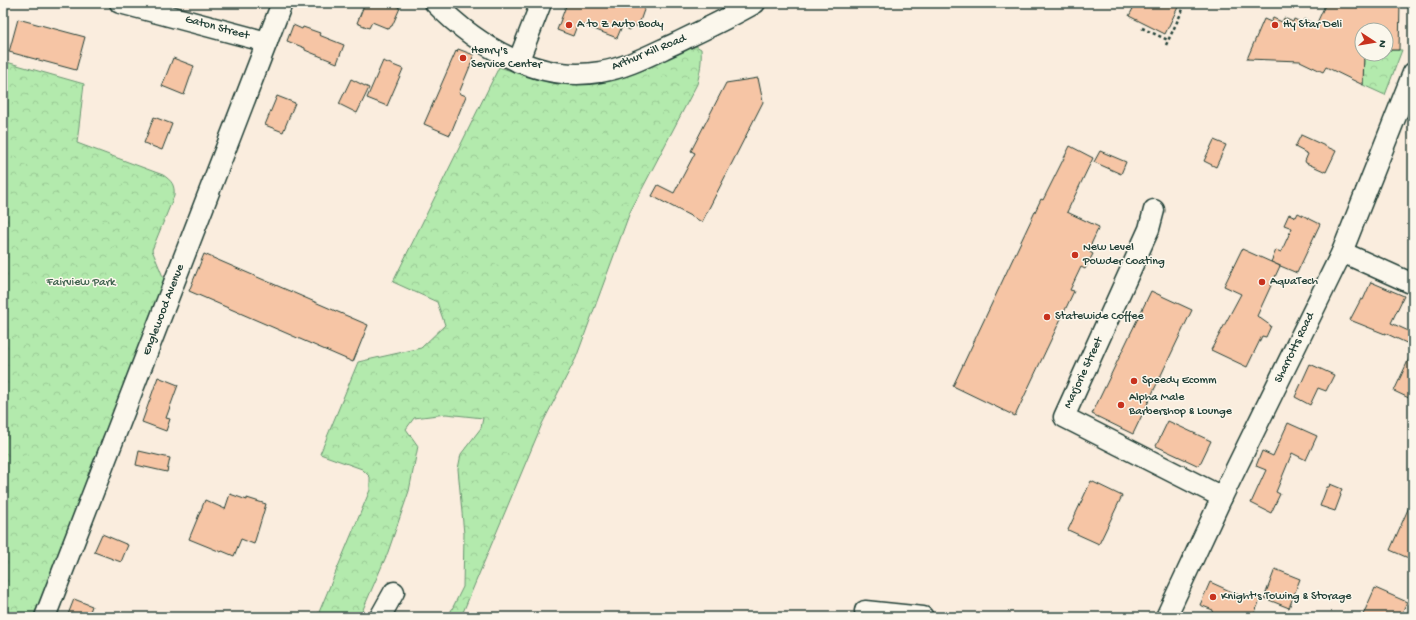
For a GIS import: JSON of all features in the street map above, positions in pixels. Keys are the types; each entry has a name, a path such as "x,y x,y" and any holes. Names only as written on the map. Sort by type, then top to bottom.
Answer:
{"street":[{"name":"Gaton Street","path":"120,3 267,42"},
{"name":"Englewood Avenue","path":"45,617 282,3"},
{"name":"Arthur Kill Road","path":"435,3 447,15 473,35 518,62 552,71 575,74 607,71 622,67 717,24 755,3"},
{"path":"518,62 541,3"},
{"name":"Sharrotts Road","path":"1166,617 1222,497 1342,252 1413,73"},
{"name":"Marjorie Street","path":"1154,210 1149,229 1064,417 1222,497"},
{"path":"1342,252 1413,284"},
{"path":"380,617 394,592"},
{"path":"865,611 923,617"}],"path":[{"path":"1166,45 1186,3"},
{"path":"1142,28 1168,40"}],"green space":[{"path":"696,46 701,49 697,84 630,212 576,358 542,424 461,617 448,617 463,587 464,534 458,469 461,454 481,428 483,418 446,414 414,418 406,429 418,446 409,491 388,552 361,614 358,617 317,617 370,490 370,477 362,469 320,454 358,362 421,348 445,325 437,302 393,282 499,67 536,79 571,84 610,78"},
{"path":"1394,50 1402,50 1385,95 1363,85 1364,62 1394,62"},
{"name":"Fairview Park","path":"3,61 84,84 77,143 163,175 169,179 174,189 174,196 152,250 166,284 38,617 3,617"}],"building":[{"path":"365,3 400,3 398,8 400,8 392,26 389,29 372,22 369,28 357,23"},
{"path":"567,3 634,3 645,7 638,27 632,24 630,30 622,26 617,38 578,23 573,36 557,30"},
{"path":"1136,3 1180,3 1165,34 1129,16"},
{"path":"1326,3 1400,3 1399,50 1394,50 1394,22 1354,22 1354,62 1364,62 1363,85 1326,67 1323,72 1300,61 1247,59 1264,19 1271,22 1273,18 1282,22 1284,18 1293,22 1294,19 1303,23 1304,19 1316,25"},
{"path":"18,19 85,37 76,70 9,52"},
{"path":"293,25 302,29 303,27 320,33 319,35 344,45 337,63 287,41"},
{"path":"458,49 474,55 459,93 466,96 450,135 424,124"},
{"path":"173,58 194,66 184,95 162,86"},
{"path":"383,61 403,69 387,106 367,98"},
{"path":"758,78 763,102 702,222 652,196 658,185 674,193 695,153 691,151 726,83"},
{"path":"351,79 369,88 357,113 339,104"},
{"path":"277,96 295,103 283,132 265,125"},
{"path":"154,117 172,124 162,150 144,143"},
{"path":"1301,135 1336,151 1326,172 1306,163 1305,161 1308,154 1295,147"},
{"path":"1214,140 1226,145 1216,167 1204,161"},
{"path":"1070,146 1093,158 1067,212 1099,227 1088,251 1093,254 1085,269 1081,267 1070,290 1074,291 1015,416 953,386 1041,199 1043,200"},
{"path":"1100,151 1126,162 1121,174 1094,162"},
{"path":"1298,213 1320,224 1297,273 1271,262 1276,250 1281,252 1292,228 1284,225 1289,214 1296,217"},
{"path":"1242,249 1280,266 1257,316 1271,326 1266,337 1262,336 1247,367 1211,350 1241,294 1224,286"},
{"path":"204,254 368,325 353,362 189,291"},
{"path":"1371,282 1404,296 1391,323 1413,333 1413,346 1385,333 1350,320 1361,299 1363,300"},
{"path":"1151,291 1192,310 1133,434 1092,414"},
{"path":"1413,350 1413,400 1394,391"},
{"path":"1310,364 1334,375 1326,391 1318,388 1310,405 1295,397"},
{"path":"158,377 178,385 166,418 170,419 166,431 142,422"},
{"path":"1168,421 1211,441 1199,466 1156,446"},
{"path":"1288,423 1317,436 1306,460 1292,453 1276,492 1280,494 1271,513 1251,503 1266,470 1256,466 1262,451 1273,456"},
{"path":"139,451 170,458 167,472 136,465"},
{"path":"1091,481 1122,496 1099,544 1068,530"},
{"path":"1330,484 1342,489 1335,511 1320,506 1327,487 1329,487"},
{"path":"230,494 247,500 247,498 266,504 254,544 241,539 234,556 189,539 205,500 225,509"},
{"path":"1413,498 1413,560 1390,550"},
{"path":"102,534 128,545 121,562 94,552"},
{"path":"1275,569 1300,579 1289,608 1264,598"},
{"path":"1210,582 1241,596 1243,593 1260,600 1253,617 1210,617 1213,610 1200,605"},
{"path":"1375,588 1407,602 1400,617 1362,617"},
{"path":"74,599 92,606 88,617 67,617"}],"place":[{"name":"A to Z Auto Body","path":"569,25"},
{"name":"Hy Star Deli","path":"1275,25"},
{"name":"Henry's Service Center","path":"463,58"},
{"name":"New Level Powder Coating","path":"1075,255"},
{"name":"AquaTech","path":"1262,282"},
{"name":"Statewide Coffee","path":"1047,317"},
{"name":"Speedy Ecomm","path":"1134,381"},
{"name":"Alpha Male Barbershop & Lounge","path":"1121,405"},
{"name":"Knight's Towing & Storage","path":"1213,597"}]}
